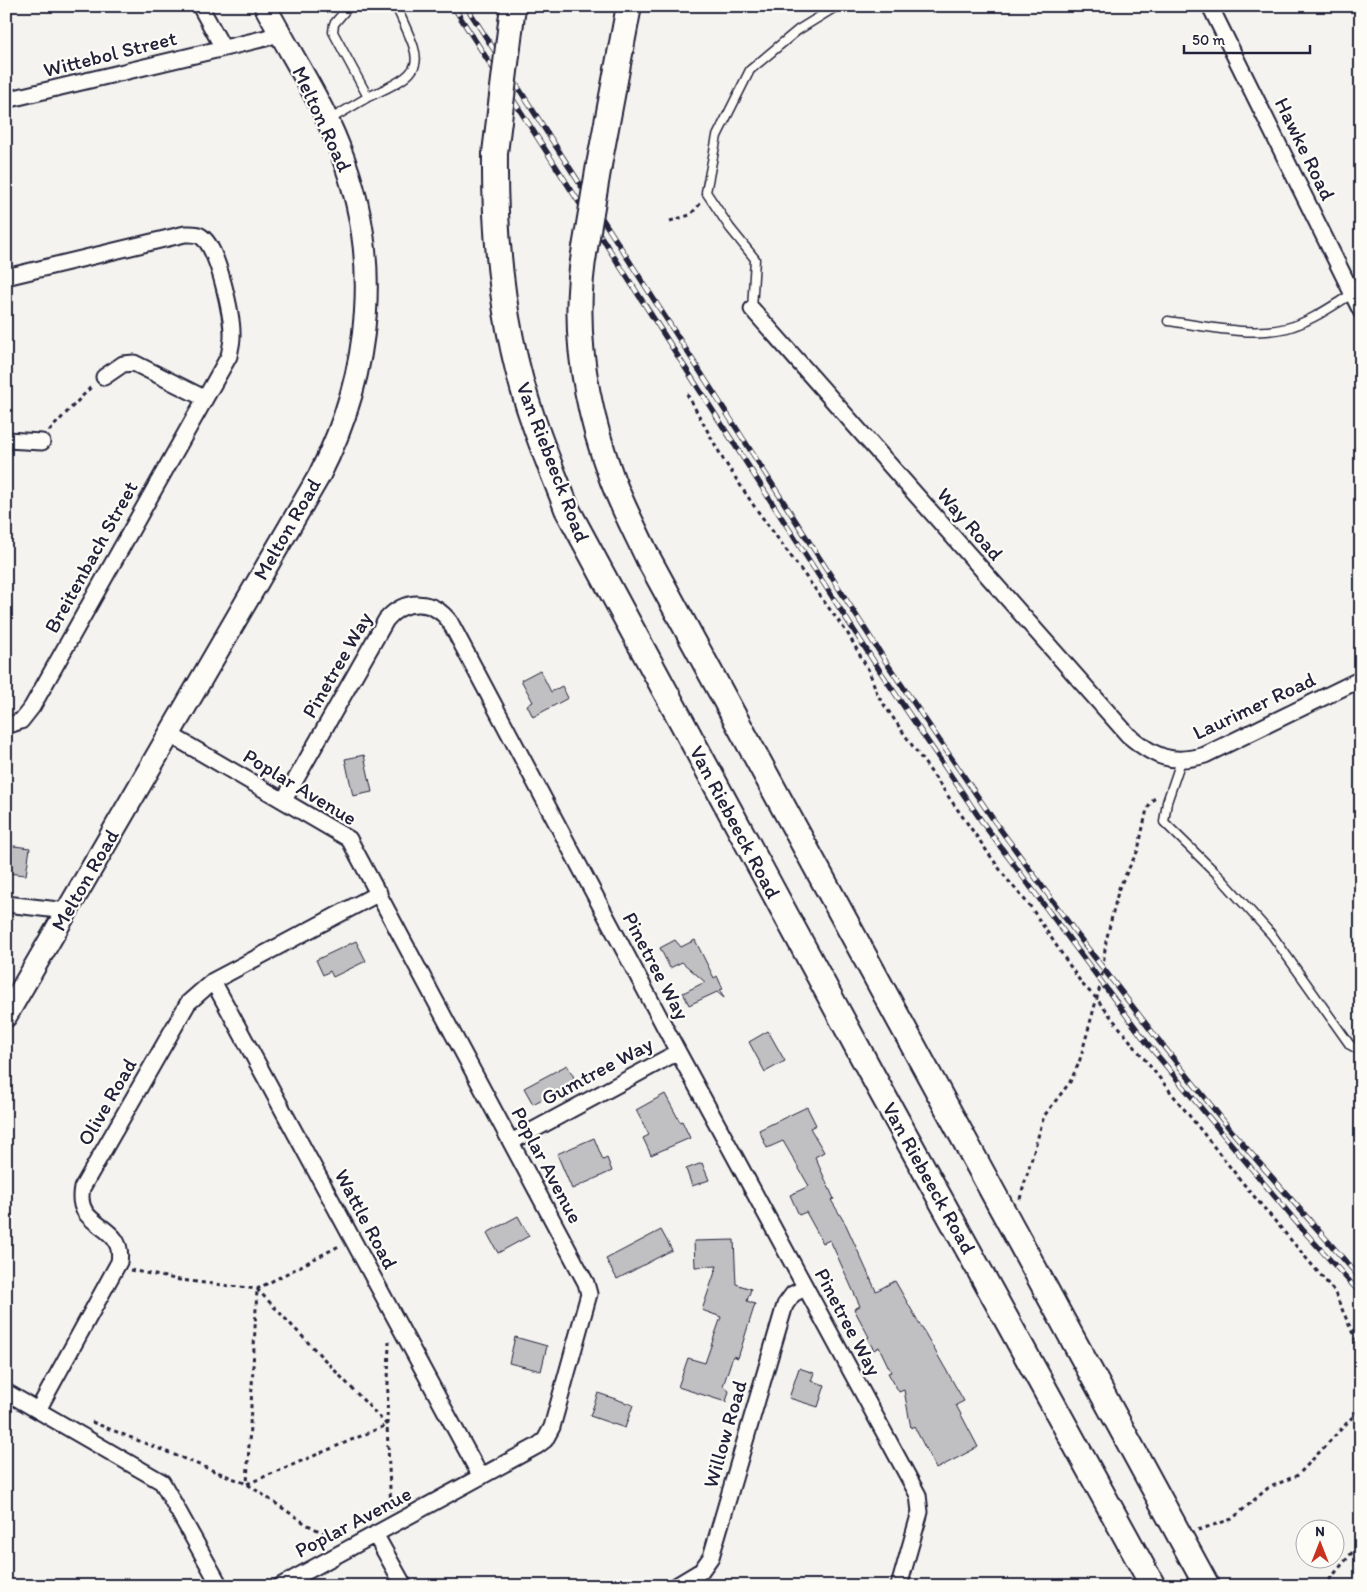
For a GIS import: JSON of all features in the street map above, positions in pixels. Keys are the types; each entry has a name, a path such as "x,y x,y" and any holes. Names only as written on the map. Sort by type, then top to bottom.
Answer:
{"main road":[{"name":"Van Riebeeck Road","path":"513,6 496,153 496,232 506,311 513,348 533,419 567,509 877,1084 1152,1586"},
{"path":"629,6 585,248 579,294 581,352 589,405 612,480 648,558 1199,1583"}],"street":[{"path":"200,6 223,48"},
{"name":"Melton Road","path":"6,1016 318,476 337,437 353,390 367,314 367,262 356,195 345,162 327,121 265,6"},
{"name":"Hawke Road","path":"1210,6 1361,311"},
{"name":"Wittebol Street","path":"6,100 266,38 279,33"},
{"name":"Breitenbach Street","path":"6,277 185,234 196,234 204,238 214,254 232,336 229,356 32,707 21,721 6,726"},
{"name":"Way Road","path":"752,309 1128,735 1142,748 1164,758"},
{"path":"104,377 123,364 134,363 204,398"},
{"path":"6,440 42,442"},
{"name":"Pinetree Way","path":"284,800 386,620 396,610 410,604 424,604 436,608 450,622 678,1052 920,1500 920,1512 899,1586"},
{"name":"Laurimer Road","path":"1164,758 1181,761 1205,755 1361,679"},
{"name":"Poplar Avenue","path":"169,734 349,840 586,1283 589,1300 549,1433 537,1446 280,1586"},
{"name":"Olive Road","path":"38,1410 117,1268 120,1256 118,1244 110,1233 93,1222 85,1213 81,1201 82,1188 188,1003 213,981 379,893"},
{"path":"6,904 67,911"},
{"name":"Wattle Road","path":"213,981 481,1477"},
{"name":"Gumtree Way","path":"511,1142 678,1052"},
{"name":"Willow Road","path":"676,1586 700,1571 711,1557 785,1305 793,1294 805,1288"},
{"path":"6,1392 162,1482 220,1586"},
{"path":"375,1534 404,1586"}],"lane":[{"path":"349,6 334,24 333,32 368,97"},
{"path":"327,121 342,110 404,80 413,72 415,66 412,42 396,6"},
{"path":"752,309 755,259 730,228 706,192 717,136 750,70 798,30 836,6"},
{"path":"1168,321 1247,331 1269,331 1302,323 1352,294"},
{"path":"1181,761 1167,802 1164,822 1219,876 1272,935 1350,1045 1361,1051"}],"path":[{"path":"670,221 690,215 708,194"},
{"path":"42,442 79,398 104,377"},
{"path":"687,394 723,459 754,506 848,634 869,671 878,696 1006,878 1030,906 1082,984 1096,998 1242,1182 1334,1292 1361,1352"},
{"path":"1019,1200 1044,1116 1070,1082 1080,1063 1101,983 1106,941 1119,888 1138,850 1147,809 1157,793"},
{"path":"117,1268 180,1280 256,1289 352,1239"},
{"path":"256,1289 387,1425"},
{"path":"248,1484 256,1289"},
{"path":"397,1523 391,1511 387,1425 390,1332 399,1326"},
{"path":"1200,1538 1196,1530 1232,1519 1268,1488 1298,1475 1361,1408"},
{"path":"89,1421 248,1484 306,1524 352,1547"},
{"path":"248,1484 387,1425"},
{"path":"1324,1586 1361,1542"}],"building":[{"path":"540,670 551,692 562,686 568,698 533,717 527,705 533,702 521,680"},
{"path":"364,755 372,792 353,796 345,759"},
{"path":"6,845 30,848 26,875 6,873"},
{"path":"675,940 681,947 695,940 714,978 717,976 723,989 720,990 724,998 717,992 689,1005 683,993 705,982 682,962 670,968 660,948"},
{"path":"356,941 366,961 333,977 330,971 323,975 316,960"},
{"path":"768,1031 785,1061 765,1072 749,1042"},
{"path":"567,1065 576,1081 533,1104 524,1088"},
{"path":"665,1094 690,1138 651,1155 643,1138 649,1135 636,1110"},
{"path":"807,1107 816,1125 810,1128 824,1152 815,1157 834,1199 831,1200 846,1225 876,1291 895,1281 964,1401 956,1405 978,1447 936,1469 914,1426 911,1428 904,1390 899,1392 888,1373 891,1372 879,1347 874,1350 867,1338 869,1337 854,1309 860,1306 830,1240 823,1243 806,1212 799,1215 790,1195 809,1186 783,1141 767,1148 759,1130"},
{"path":"594,1138 603,1160 607,1158 612,1171 572,1189 557,1154"},
{"path":"702,1163 709,1180 692,1186 686,1169"},
{"path":"518,1216 529,1236 498,1253 487,1233"},
{"path":"661,1230 672,1250 617,1279 606,1259"},
{"path":"734,1240 736,1284 751,1289 747,1301 755,1304 738,1358 733,1356 723,1386 729,1391 726,1402 678,1387 688,1358 705,1363 721,1317 702,1310 717,1266 695,1267 694,1241"},
{"path":"515,1337 547,1346 541,1371 509,1363"},
{"path":"799,1368 814,1373 811,1381 825,1385 818,1407 789,1398"},
{"path":"598,1393 633,1405 625,1428 590,1416"}],"railway":[{"path":"453,6 880,671 985,826 1147,1043 1302,1229 1361,1294"},
{"path":"466,6 888,665 995,822 1079,937 1156,1037 1234,1134 1361,1279"}]}
